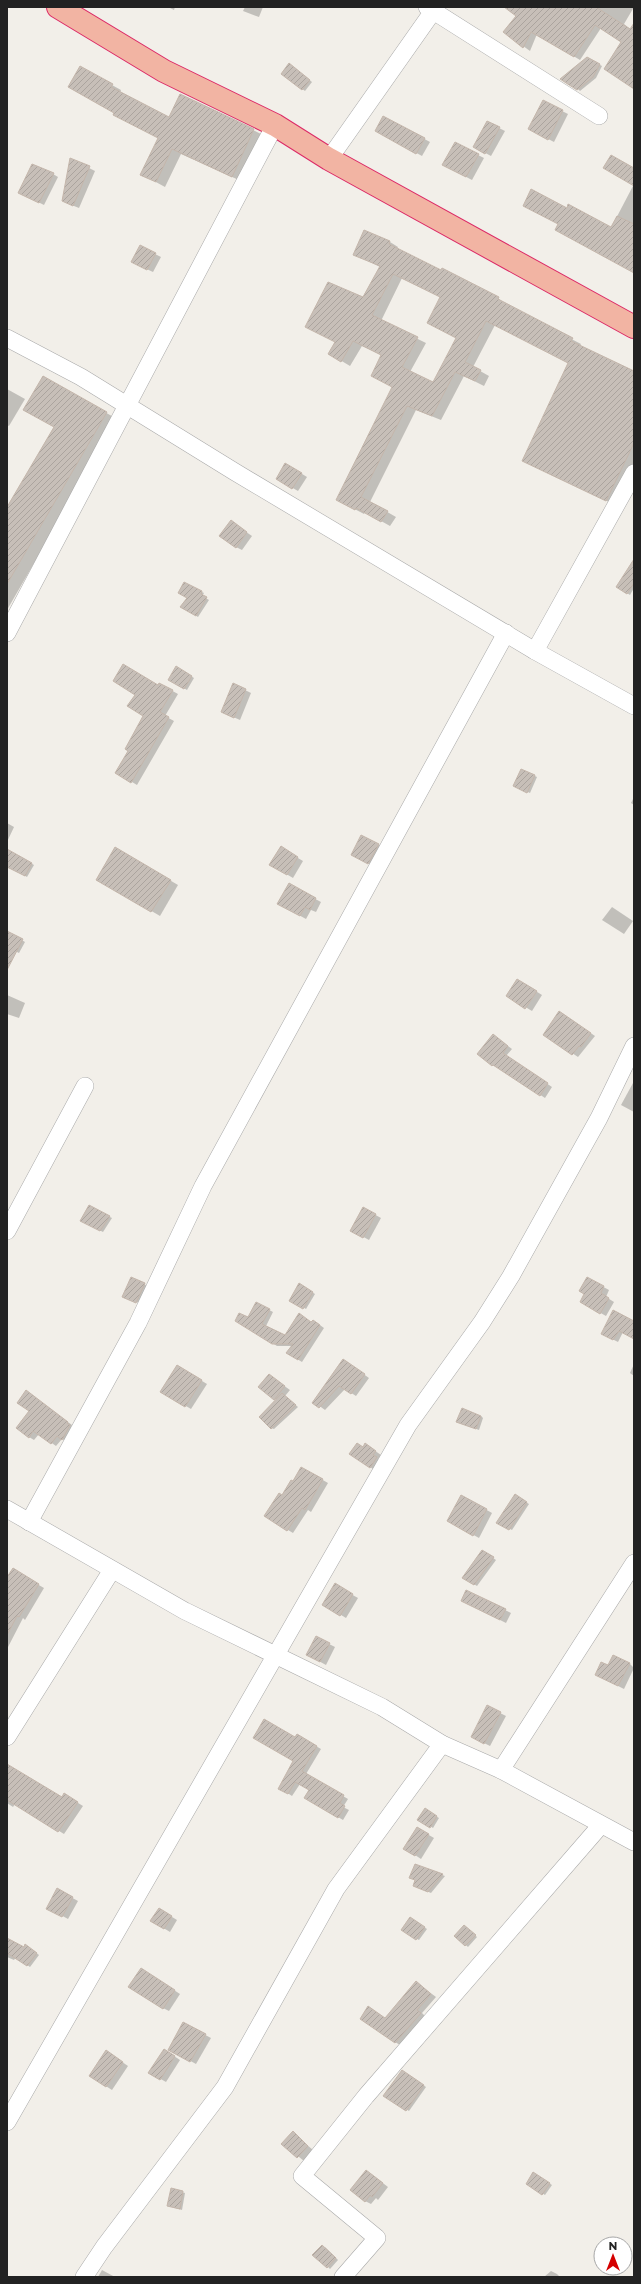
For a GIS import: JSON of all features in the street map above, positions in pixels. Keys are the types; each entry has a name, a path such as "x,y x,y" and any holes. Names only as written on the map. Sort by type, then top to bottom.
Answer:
{"highway":[{"path":"58,7 164,71 275,125 329,159 634,327"}],"street":[{"path":"329,159 432,8 599,116"},
{"path":"7,633 275,125"},
{"path":"7,338 81,377 535,651 634,706"},
{"path":"535,651 634,473"},
{"path":"29,1522 138,1323 203,1186 506,633"},
{"path":"7,2122 408,1425 486,1316 512,1276 599,1118 634,1046"},
{"path":"7,1231 85,1086"},
{"path":"7,1509 185,1611 276,1654 382,1707 442,1744 501,1770 634,1842"},
{"path":"501,1770 634,1563"},
{"path":"7,1737 112,1570"},
{"path":"84,2277 104,2247 225,2087 336,1889 442,1744"},
{"path":"343,2277 377,2238 302,2176 366,2096 601,1825"}],"building":[{"path":"504,7 596,7 630,29 634,23 634,89 604,69 621,42 595,25 574,57 531,32 523,48 503,32 516,16"},
{"path":"587,57 600,64 593,77 577,90 560,79"},
{"path":"289,63 310,80 302,90 281,74"},
{"path":"80,66 113,84 111,87 169,117 180,94 254,129 232,177 172,149 156,182 140,175 158,138 113,115 114,113 68,87"},
{"path":"543,100 563,110 548,140 528,129"},
{"path":"383,116 425,138 416,154 375,131"},
{"path":"487,121 500,127 485,154 473,147"},
{"path":"455,142 479,154 466,177 442,165"},
{"path":"611,155 634,168 634,186 603,168"},
{"path":"70,158 90,166 73,206 62,201"},
{"path":"32,164 54,173 39,203 18,193"},
{"path":"531,189 567,208 568,204 611,227 617,216 634,224 634,273 555,230 558,224 523,206"},
{"path":"364,230 390,241 389,244 441,270 442,268 499,297 498,299 573,338 571,341 634,371 634,443 606,501 522,461 568,363 486,321 465,362 481,370 475,381 455,372 432,416 407,406 361,497 388,511 381,522 356,508 355,510 336,500 392,387 371,376 381,355 353,341 341,362 328,354 335,342 305,327 328,282 363,297 380,266 353,255","holes":["393,274 440,297 427,323 456,338 433,382 402,367 418,337 372,315"]},
{"path":"140,245 156,253 147,270 131,262"},
{"path":"43,376 107,412 7,584 7,507 54,427 23,410"},
{"path":"285,463 302,473 292,489 276,479"},
{"path":"231,520 247,532 236,548 219,536"},
{"path":"634,559 634,583 627,594 616,587"},
{"path":"184,582 202,591 201,594 207,597 196,616 180,607 187,598 178,593"},
{"path":"123,664 158,685 159,683 173,690 160,712 169,717 131,783 115,773 128,751 125,749 143,716 127,706 135,695 113,681"},
{"path":"176,666 192,676 184,689 168,680"},
{"path":"233,683 246,689 234,718 221,712"},
{"path":"521,769 535,775 527,793 513,786"},
{"path":"361,835 379,844 368,864 351,855"},
{"path":"281,846 298,857 287,875 269,865"},
{"path":"115,847 171,880 151,912 96,880"},
{"path":"7,849 32,863 25,876 7,867"},
{"path":"289,883 316,898 310,910 305,907 300,916 277,904"},
{"path":"7,931 23,939 7,970"},
{"path":"517,979 537,991 525,1009 506,996"},
{"path":"559,1011 591,1033 581,1047 579,1046 572,1055 543,1035"},
{"path":"493,1034 508,1046 503,1053 548,1083 540,1096 493,1065 492,1066 477,1054"},
{"path":"89,1205 110,1216 100,1231 80,1221"},
{"path":"363,1207 376,1214 363,1238 350,1231"},
{"path":"131,1277 145,1283 136,1303 122,1297"},
{"path":"587,1277 604,1286 601,1293 609,1298 600,1314 580,1302 584,1294 579,1291"},
{"path":"299,1283 313,1292 303,1309 289,1301"},
{"path":"256,1302 270,1309 262,1324 285,1335 299,1313 311,1322 313,1320 320,1325 298,1360 286,1353 293,1344 272,1344 235,1321 239,1313 248,1317"},
{"path":"613,1310 634,1321 634,1339 619,1331 613,1340 601,1334"},
{"path":"343,1359 365,1374 351,1394 339,1386 319,1408 312,1403"},
{"path":"177,1365 202,1380 185,1407 160,1392"},
{"path":"269,1374 285,1386 274,1400 258,1387"},
{"path":"26,1390 68,1422 67,1423 70,1425 62,1440 57,1436 51,1444 33,1431 29,1438 16,1428 29,1411 17,1403"},
{"path":"282,1393 296,1405 271,1429 259,1417"},
{"path":"462,1408 481,1416 476,1429 456,1422"},
{"path":"357,1443 363,1447 365,1443 376,1451 373,1455 377,1457 370,1468 349,1454"},
{"path":"301,1467 323,1479 305,1510 302,1508 287,1531 264,1516 279,1493 282,1495 291,1480 293,1481"},
{"path":"515,1494 527,1502 509,1530 496,1523"},
{"path":"461,1495 487,1509 473,1536 447,1521"},
{"path":"482,1550 494,1557 474,1585 462,1578"},
{"path":"13,1568 39,1584 19,1617 17,1616 7,1635 7,1577"},
{"path":"335,1583 353,1594 340,1616 322,1605"},
{"path":"466,1590 506,1609 500,1620 461,1601"},
{"path":"316,1636 330,1643 320,1662 306,1655"},
{"path":"613,1655 630,1663 618,1686 595,1675 601,1662 608,1665"},
{"path":"487,1705 501,1712 484,1744 471,1737"},
{"path":"264,1719 295,1737 297,1734 317,1746 302,1771 344,1795 340,1803 345,1806 338,1818 304,1798 309,1790 295,1782 288,1794 278,1789 293,1761 253,1738"},
{"path":"7,1764 62,1797 64,1793 78,1802 58,1832 7,1800"},
{"path":"425,1808 437,1816 430,1828 417,1820"},
{"path":"417,1827 429,1834 415,1856 403,1849"},
{"path":"415,1864 443,1874 428,1892 413,1886 415,1880 409,1878"},
{"path":"57,1888 73,1897 62,1917 46,1909"},
{"path":"159,1908 172,1916 164,1929 150,1921"},
{"path":"410,1917 425,1927 416,1940 401,1930"},
{"path":"464,1925 476,1935 465,1946 454,1936"},
{"path":"7,1938 24,1947 25,1944 37,1953 27,1966 7,1953"},
{"path":"141,1968 175,1990 163,2009 128,1987"},
{"path":"416,1981 431,1994 417,2010 421,2013 395,2043 360,2019 368,2006 385,2018"},
{"path":"183,2022 206,2034 190,2062 168,2050"},
{"path":"164,2049 175,2056 160,2080 148,2073"},
{"path":"106,2050 123,2062 106,2087 89,2076"},
{"path":"402,2070 424,2085 406,2111 383,2096"},
{"path":"293,2131 308,2146 297,2158 281,2144"},
{"path":"366,2170 383,2183 372,2197 370,2195 365,2202 350,2190"},
{"path":"533,2172 550,2183 542,2195 526,2184"},
{"path":"171,2188 183,2191 180,2209 167,2206"},
{"path":"322,2245 336,2258 327,2268 312,2255"}]}
